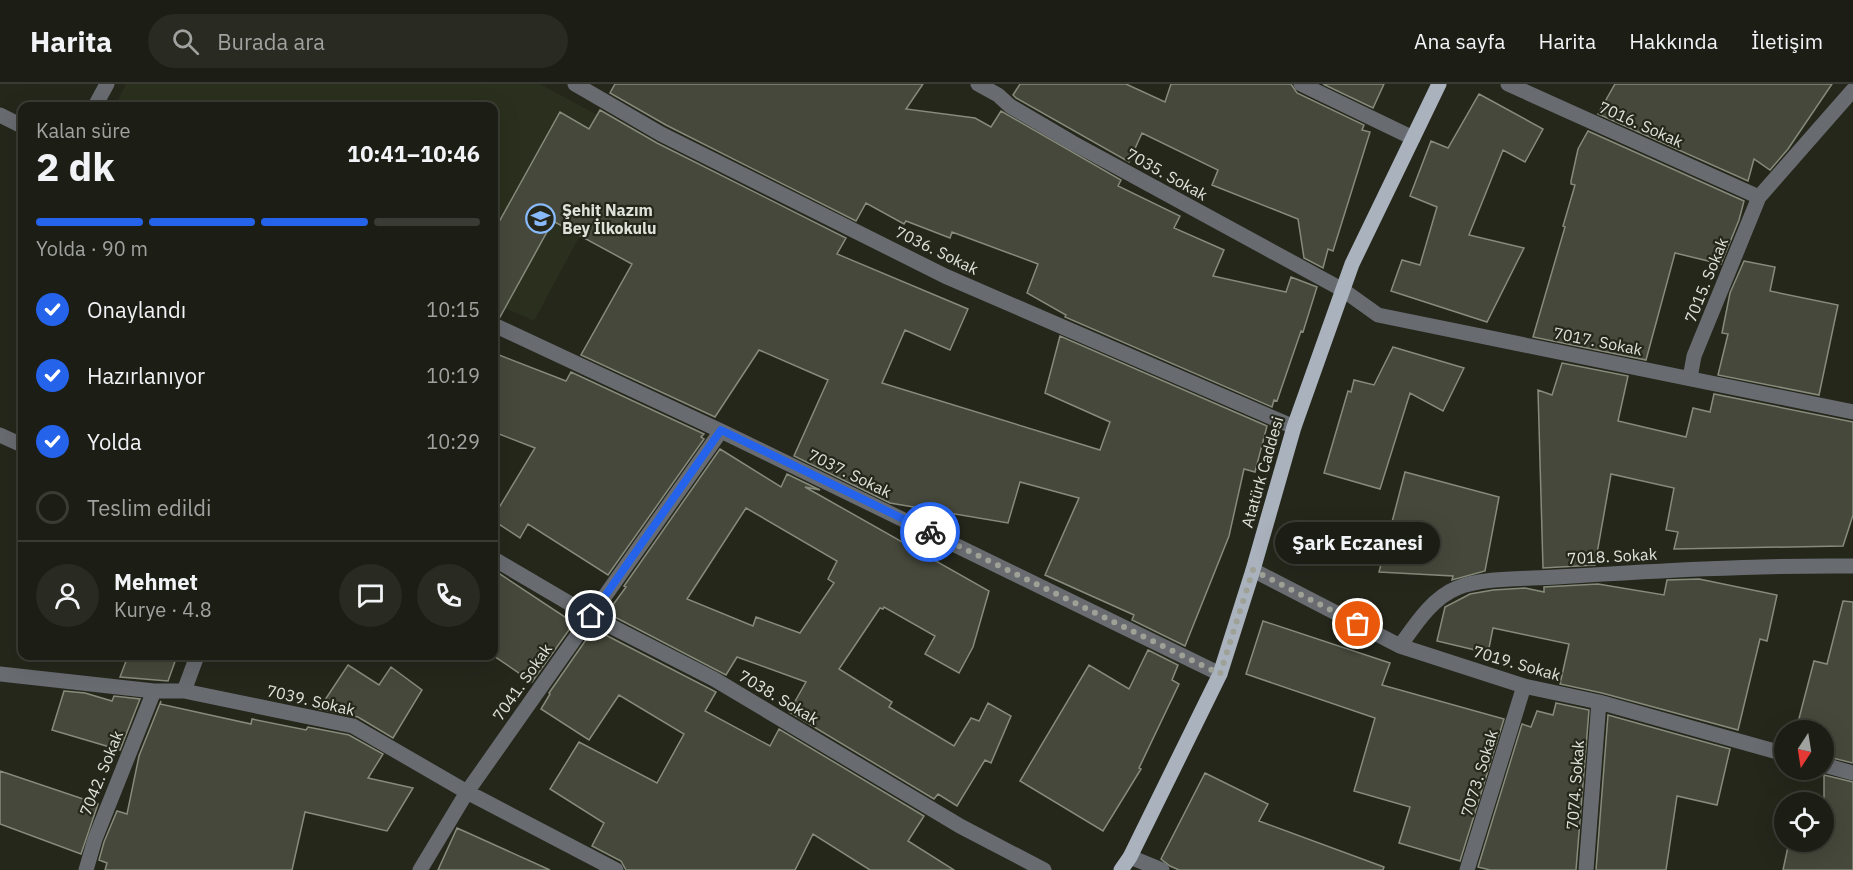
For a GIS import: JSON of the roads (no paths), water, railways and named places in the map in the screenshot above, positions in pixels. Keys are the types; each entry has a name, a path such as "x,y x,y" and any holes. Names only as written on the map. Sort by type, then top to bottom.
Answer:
{"main road":[{"name":"Atatürk Caddesi","path":"1125,864 1220,674 1294,427 1352,264 1439,84"}],"street":[{"path":"97,102 106,84"},
{"name":"7036. Sokak","path":"575,84 595,89 661,134 945,276 1294,427"},
{"name":"7035. Sokak","path":"978,84 998,95 1010,106 1073,143 1343,290"},
{"path":"1301,84 1413,138"},
{"name":"7016. Sokak","path":"1508,84 1759,197"},
{"name":"7015. Sokak","path":"1690,378 1694,357 1759,197 1853,90"},
{"path":"0,115 18,124"},
{"name":"7017. Sokak","path":"1343,290 1378,315 1853,412"},
{"name":"7037. Sokak","path":"498,327 721,430 1220,674"},
{"name":"7041. Sokak","path":"420,870 467,792 721,430"},
{"path":"0,435 18,443"},
{"name":"7038. Sokak","path":"498,562 591,616 714,680 960,826 1044,870"},
{"name":"7018. Sokak","path":"1400,646 1418,621 1445,593 1472,583 1778,566 1853,566"},
{"name":"7019. Sokak","path":"1253,570 1400,646 1524,686 1599,702 1774,751"},
{"path":"184,691 196,660"},
{"name":"7039. Sokak","path":"0,674 154,691 184,691 353,726 467,792 616,870"},
{"name":"7073. Sokak","path":"1467,870 1524,686"},
{"name":"7042. Sokak","path":"86,870 94,839 154,691"},
{"name":"7074. Sokak","path":"1586,870 1599,702"},
{"path":"1834,767 1853,772"},
{"path":"1125,864 1162,870"}],"place":[{"name":"Şehit Nazım Bey İlkokulu","path":"541,219"},
{"name":"Şark Eczanesi","path":"1358,624"}]}
